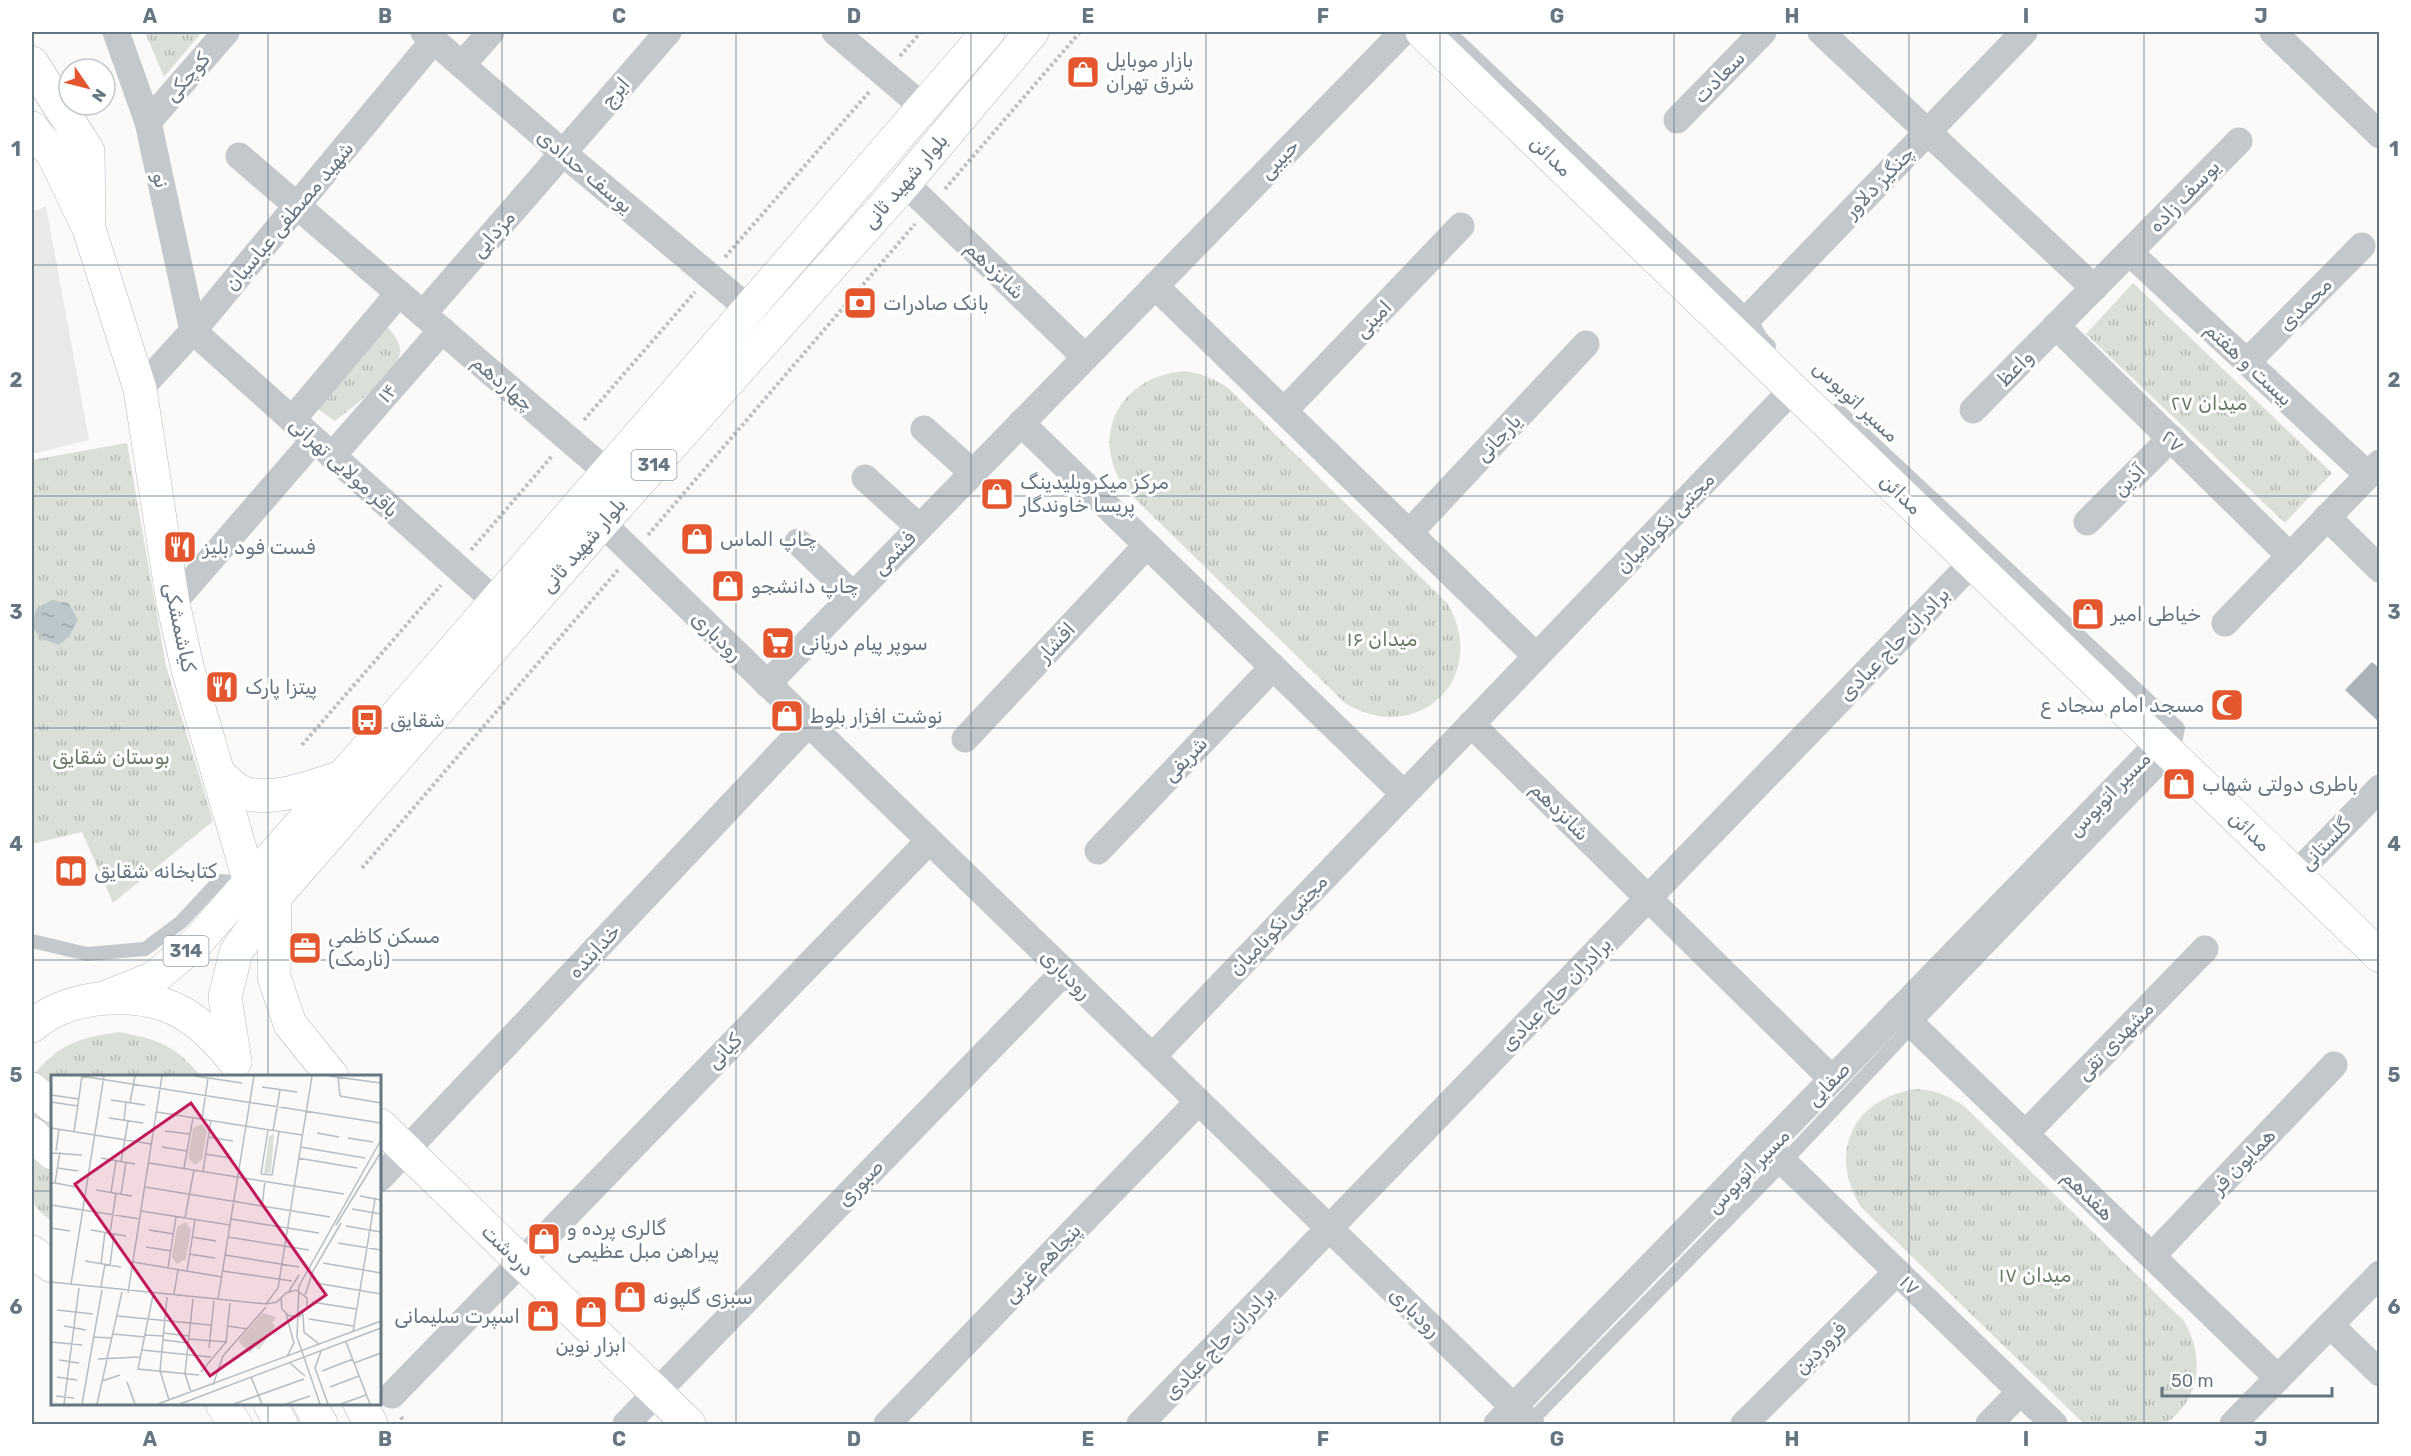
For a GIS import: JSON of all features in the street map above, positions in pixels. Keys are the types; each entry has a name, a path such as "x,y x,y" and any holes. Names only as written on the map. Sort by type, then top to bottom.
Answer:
{"main road":[{"name":"بلوار شهید ثانی","path":"239,1069 225,998 236,952 262,890 342,777 988,32"},
{"name":"بلوار شهید ثانی","path":"106,997 154,978 262,890 602,523 905,183 1032,32"},
{"name":"مدائن","path":"1422,32 1741,325 1793,389 2379,956"},
{"name":"کیاشمشکی","path":"32,63 88,151 89,229"},
{"name":"کیاشمشکی","path":"32,128 54,156 89,229 140,389 173,603 188,670 218,773 262,890"},
{"path":"788,262 816,284"},
{"path":"218,773 243,793 267,795 303,789 342,777"},
{"path":"262,890 274,977 290,1024 330,1075"},
{"path":"32,1004 70,1005 106,997 144,1000 179,1012 210,1032 239,1069"},
{"path":"32,1026 70,1005"},
{"path":"32,1089 51,1105"},
{"name":"دردشت","path":"381,1126 689,1425"},
{"path":"32,1134 51,1152"},
{"path":"32,1252 51,1265"},
{"path":"223,1405 235,1425"},
{"path":"271,1405 281,1425"},
{"path":"311,1405 321,1425"},
{"path":"360,1405 370,1425"}],"street":[{"name":"نو","path":"116,32 148,122 193,331"},
{"name":"کوچکی","path":"148,122 226,32"},
{"path":"462,64 491,32"},
{"name":"ایرج","path":"563,153 668,32"},
{"path":"835,32 922,106"},
{"name":"حبیبی","path":"1155,286 1403,32"},
{"name":"سعادت","path":"1677,120 1760,32"},
{"path":"1821,32 2094,288"},
{"name":"چنگیز دلاور","path":"1741,325 2024,32"},
{"path":"2273,32 2379,135"},
{"name":"یوسف حدادی","path":"429,36 748,309"},
{"name":"شهید مصطفی عباسیان","path":"140,389 193,331 297,206 429,36"},
{"name":"یوسف زاده","path":"2094,288 2238,141"},
{"name":"مزدایی","path":"433,322 563,153"},
{"name":"چهاردهم","path":"239,156 607,472"},
{"name":"شانزدهم","path":"905,183 1085,357"},
{"name":"امینی","path":"1284,411 1461,226"},
{"name":"محمدی","path":"2247,362 2362,246"},
{"name":"بیست و هفتم","path":"2129,252 2247,362 2374,469"},
{"path":"1155,286 1536,656 1404,794 1021,423 1155,286"},
{"name":"واعظ","path":"1973,410 2094,288"},
{"path":"292,420 399,293"},
{"name":"۱۴","path":"323,448 433,322"},
{"name":"۲۷","path":"2056,326 2290,556"},
{"name":"باقر مولایی تهرانی","path":"193,331 495,601"},
{"name":"یارجانی","path":"1409,532 1586,344"},
{"name":"مجتبی نکونامیان","path":"1536,656 1793,389"},
{"name":"فشمی","path":"767,684 1021,423"},
{"path":"924,429 973,473"},
{"name":"آذین","path":"2087,522 2171,438"},
{"path":"173,603 323,448"},
{"path":"2225,623 2374,469"},
{"path":"865,478 919,527"},
{"path":"2327,517 2379,569"},
{"name":"رودباری","path":"602,523 1329,1229 1520,1421"},
{"path":"798,542 853,595"},
{"name":"افشار","path":"965,739 1147,545"},
{"name":"برادران حاج عبادی","path":"1140,1425 1972,563"},
{"name":"شریفی","path":"1098,851 1273,667"},
{"name":"خدابنده","path":"381,1177 808,724"},
{"name":"شانزدهم","path":"1471,724 1648,898"},
{"name":"صفایی","path":"1520,1421 1776,1154 1832,1079 1906,1018 2165,749"},
{"name":"گلستانی","path":"2295,875 2379,788"},
{"name":"مجتبی نکونامیان","path":"1152,1057 1404,794"},
{"name":"کیانی","path":"392,1395 928,841"},
{"path":"1648,898 1832,1079"},
{"name":"مشهدی تقی","path":"2025,1134 2205,949"},
{"name":"صبوری","path":"626,1425 1064,972"},
{"name":"هفدهم","path":"1906,1018 2278,1378"},
{"name":"همایون فر","path":"2152,1256 2334,1065"},
{"name":"پنجاهم غربی","path":"887,1425 1198,1102"},
{"name":"۱۷","path":"1776,1154 2054,1425"},
{"name":"فروردین","path":"1744,1425 1897,1272"},
{"path":"2233,1425 2379,1274"},
{"path":"2330,1325 2379,1373"},
{"path":"1989,1425 2020,1392"}],"lane":[{"path":"1449,32 1741,325 1761,338 1778,354"},
{"name":"مسیر اتوبوس","path":"1829,402 2178,728 2165,749"},
{"path":"32,941 87,954 145,948 181,922 219,881 262,890"},
{"name":"مسیر اتوبوس","path":"1776,1154 1906,1018"}],"path":[{"path":"302,745 921,32"},
{"path":"362,868 1080,32"}],"shaded area":[{"path":"46,206 89,440 32,454 32,212"}],"green space":[{"path":"145,32 202,32 164,77"},
{"name":"میدان ۲۷","path":"2133,283 2332,473 2285,523 2086,334"},
{"path":"387,326 399,344 398,359 374,389 335,421 318,409"},
{"name":"میدان ۱۶","path":"1183,371 1217,381 1228,388 1447,603 1458,630 1460,656 1454,679 1440,697 1421,710 1398,717 1372,715 1345,703 1125,489 1115,469 1110,449 1111,430 1116,412 1127,397 1142,385 1161,376"},
{"name":"بوستان شقایق","path":"127,443 166,666 213,821 113,903 82,832 32,844 32,460"},
{"path":"119,1032 156,1041 174,1050 200,1075 51,1075 51,1221 37,1209 32,1201 32,1076 61,1049 91,1037"},
{"name":"میدان ۱۷","path":"1919,1089 1943,1094 1964,1106 2184,1321 2195,1349 2196,1377 2186,1403 2164,1424 2087,1424 2081,1421 1861,1207 1851,1186 1846,1166 1847,1147 1853,1130 1863,1114 1878,1102 1897,1094"}],"water":[{"path":"52,600 68,603 78,619 70,636 59,645 41,638 32,627 36,609"}],"building":[{"path":"2372,662 2380,669 2380,723 2345,690"}],"place":[{"name":"بازار موبایل شرق تهران","path":"1083,72"},
{"name":"بانک صادرات","path":"860,303"},
{"name":"مرکز میکروبلیدینگ پریسا خاوندگار","path":"997,494"},
{"name":"چاپ‌ الماس","path":"697,539"},
{"name":"فست فود بلیز","path":"180,547"},
{"name":"چاپ دانشجو","path":"728,586"},
{"name":"خیاطی امیر","path":"2088,614"},
{"name":"سوپر پیام دریانی","path":"778,643"},
{"name":"پیتزا پارک","path":"222,687"},
{"name":"مسجد امام سجاد ع","path":"2227,705"},
{"name":"نوشت افزار بلوط","path":"787,716"},
{"name":"شقایق","path":"367,720"},
{"name":"باطری دولتی شهاب","path":"2179,784"},
{"name":"کتابخانه شقایق","path":"71,871"},
{"name":"مسکن کاظمی (نارمک)","path":"305,948"},
{"name":"گالری پرده و پیراهن مبل عظیمی","path":"544,1239"},
{"name":"سبزی گلپونه","path":"630,1297"},
{"name":"ابزار نوین","path":"591,1312"},
{"name":"اسپرت سلیمانی","path":"543,1316"}]}
